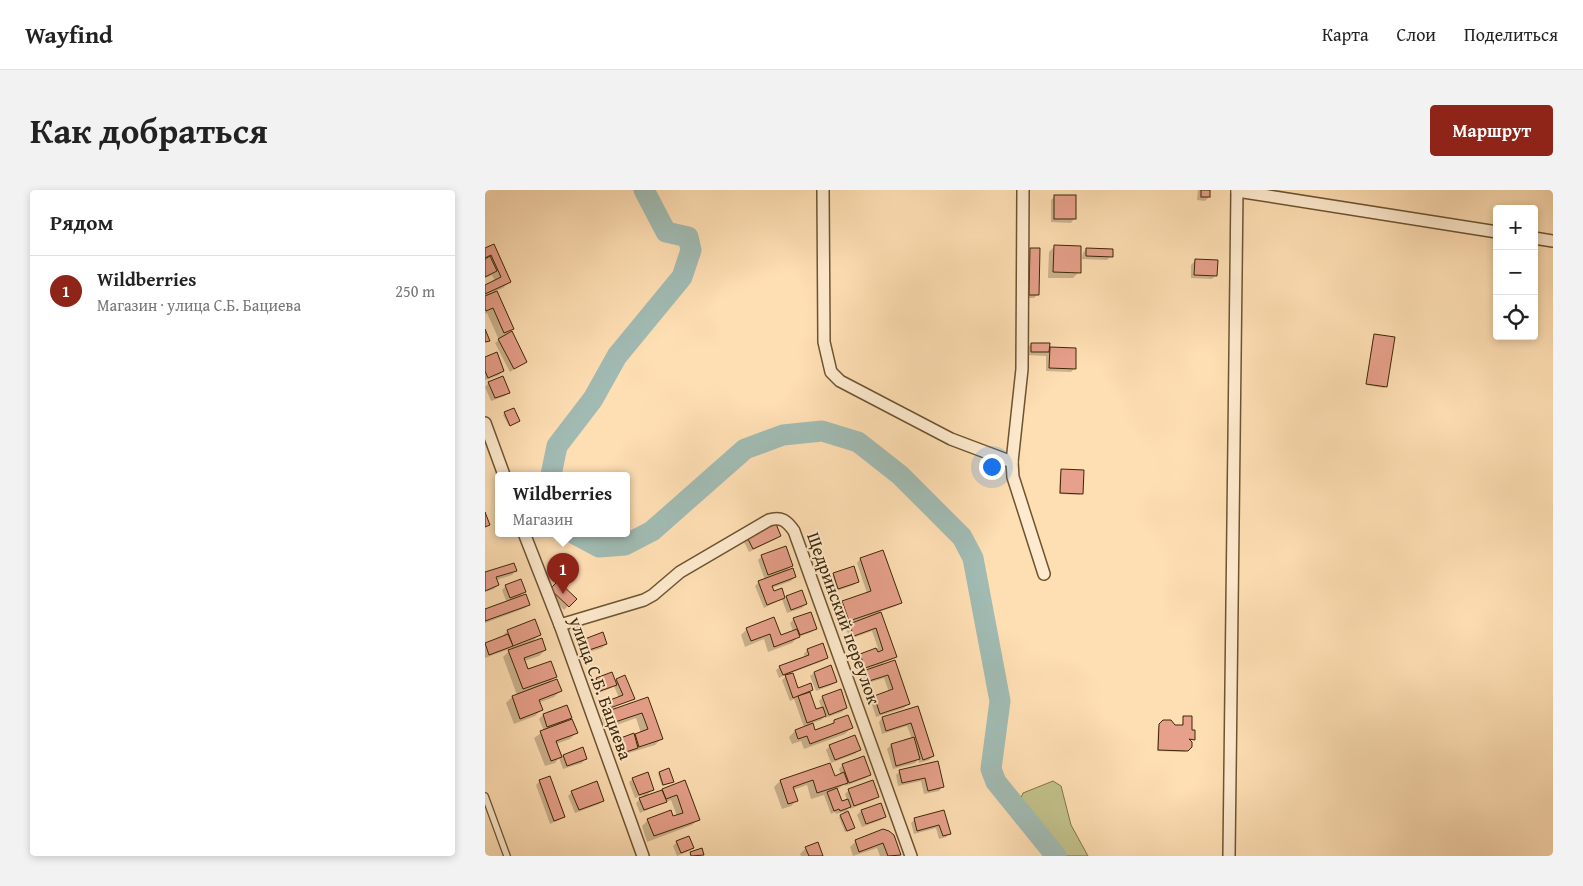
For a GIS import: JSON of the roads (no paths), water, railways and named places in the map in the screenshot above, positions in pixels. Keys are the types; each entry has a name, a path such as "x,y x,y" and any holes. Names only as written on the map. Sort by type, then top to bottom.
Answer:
{"street":[{"path":"823,190 824,342 831,372 840,381 951,439 1012,462"},
{"path":"1023,190 1021,369 1012,462 1013,477 1044,574"},
{"path":"1229,856 1237,191 1493,231"},
{"path":"1538,239 1553,241"},
{"path":"485,423 503,472"},
{"name":"Щедринский переулок","path":"560,625 644,600 653,595 680,572 769,520 783,519 790,524 794,531 911,856"},
{"name":"улица С.Б. Бациева","path":"525,537 560,625 643,856"}],"lane":[{"path":"485,796 507,856"}],"waterway":[{"path":"552,472 557,446 593,399 617,356 682,277 691,250 688,237 666,232 644,190"},
{"path":"580,537 599,547 625,545 652,531 745,449 783,435 822,431 858,442 900,475 962,537 973,558 1000,701 991,769 996,782 1056,856"}],"place":[{"name":"Wildberries","path":"563,594"}]}
